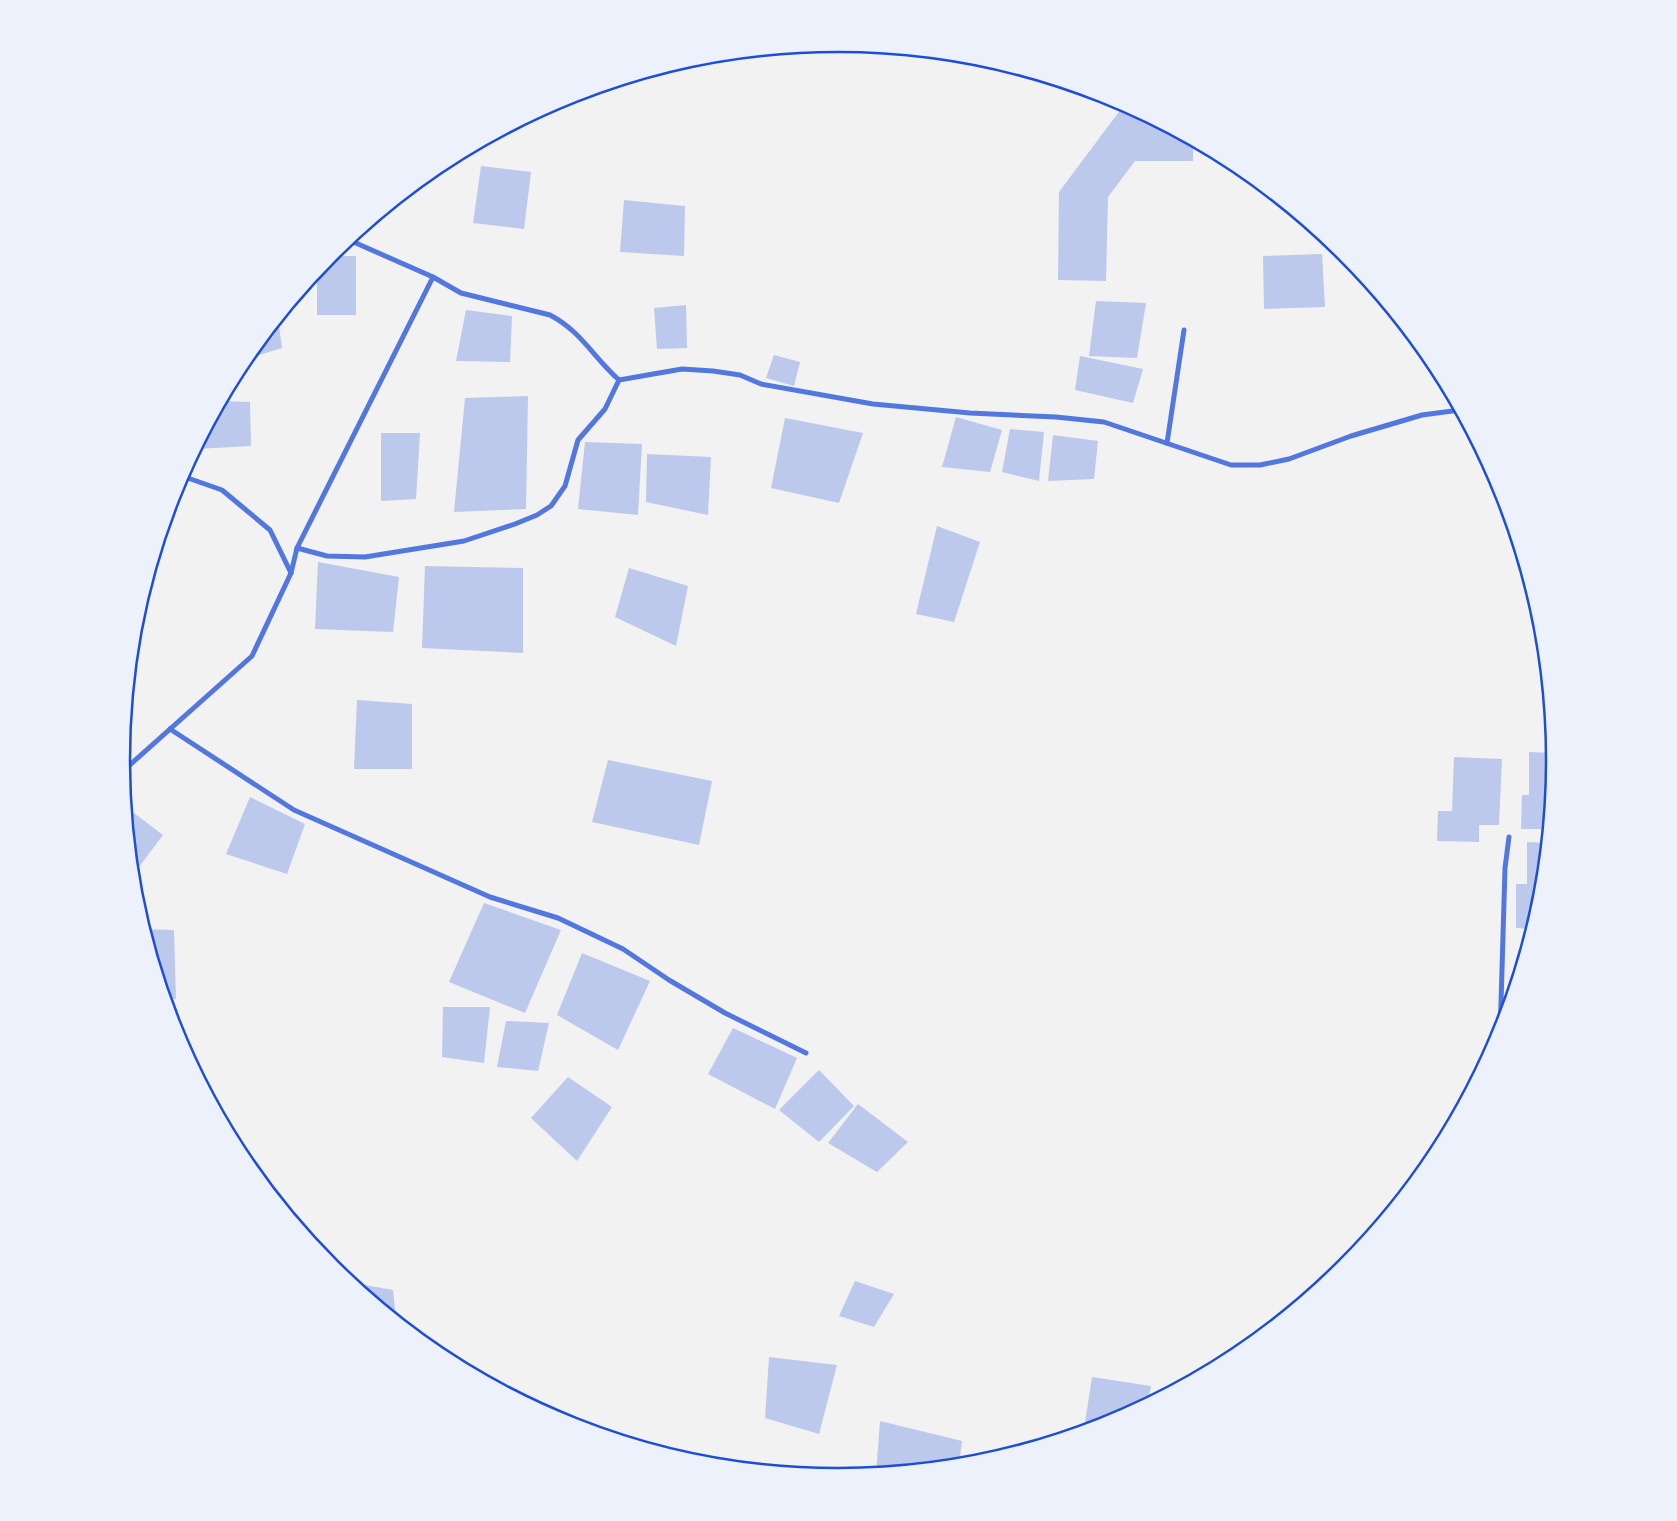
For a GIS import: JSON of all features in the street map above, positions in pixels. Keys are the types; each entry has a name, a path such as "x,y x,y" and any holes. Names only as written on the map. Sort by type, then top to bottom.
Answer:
{"street":[{"path":"356,243 433,278 461,293 550,315 563,322 582,338 605,367 619,380"},
{"path":"130,765 252,656 291,574 297,548 433,278"},
{"path":"1167,443 1184,330"},
{"path":"619,380 682,369 713,371 740,375 761,384 873,404 1104,422 1231,465 1260,466 1289,459 1351,436 1422,415 1454,411"},
{"path":"297,548 326,556 366,557 464,541 537,515 551,506 564,486 578,440 605,409 619,380"},
{"path":"189,479 222,490 270,530 291,574"},
{"path":"170,729 294,810 490,897 558,918 623,949 669,980 725,1013 806,1053"},
{"path":"1501,1010 1505,868 1509,836"}],"building":[{"path":"1120,111 1193,147 1193,161 1135,161 1108,197 1106,281 1058,280 1059,192"},
{"path":"481,166 531,172 524,229 473,223"},
{"path":"624,200 685,206 684,256 620,252"},
{"path":"1322,254 1325,307 1264,309 1263,256"},
{"path":"342,256 356,256 356,315 317,315 317,282"},
{"path":"1096,301 1146,303 1137,358 1089,356"},
{"path":"686,305 687,348 657,349 654,308"},
{"path":"466,310 512,316 510,362 456,361"},
{"path":"279,327 282,348 258,355"},
{"path":"774,355 800,362 794,386 766,378"},
{"path":"1080,356 1143,369 1133,403 1075,390"},
{"path":"528,396 526,509 454,512 465,398"},
{"path":"228,401 250,402 251,446 203,449"},
{"path":"956,417 1002,430 990,472 942,467"},
{"path":"785,418 863,433 839,503 771,488"},
{"path":"1010,429 1044,432 1039,481 1002,472"},
{"path":"381,433 420,433 416,499 381,501"},
{"path":"1053,435 1098,441 1094,479 1048,481"},
{"path":"585,442 642,444 638,515 578,509"},
{"path":"647,454 711,457 708,515 646,502"},
{"path":"937,526 980,542 954,622 916,614"},
{"path":"318,562 399,577 393,632 315,629"},
{"path":"425,566 523,568 523,653 422,648"},
{"path":"629,568 688,586 676,646 615,617"},
{"path":"357,700 412,704 412,769 354,769"},
{"path":"1529,752 1546,753 1543,829 1521,829 1522,795 1529,795"},
{"path":"1454,757 1502,759 1499,825 1479,825 1479,842 1437,841 1438,811 1452,811"},
{"path":"608,760 712,781 699,845 592,822"},
{"path":"250,797 305,824 287,874 226,854"},
{"path":"133,812 163,835 139,867"},
{"path":"1527,842 1541,843 1533,899 1526,929 1516,928 1516,884 1527,884"},
{"path":"484,903 561,930 525,1013 449,982"},
{"path":"151,929 174,930 176,999 172,998 168,988"},
{"path":"582,953 650,981 618,1050 557,1015"},
{"path":"443,1007 490,1007 484,1063 442,1057"},
{"path":"506,1021 549,1023 538,1071 497,1067"},
{"path":"733,1028 797,1058 775,1109 708,1074"},
{"path":"819,1070 854,1106 819,1142 779,1110"},
{"path":"568,1077 612,1107 577,1161 531,1118"},
{"path":"858,1104 908,1142 877,1172 828,1143"},
{"path":"855,1281 894,1294 874,1327 839,1316"},
{"path":"363,1285 393,1290 395,1312"},
{"path":"769,1357 837,1365 819,1434 765,1418"},
{"path":"1092,1377 1151,1386 1149,1396 1085,1424"},
{"path":"880,1421 962,1441 960,1458 877,1467"}]}
